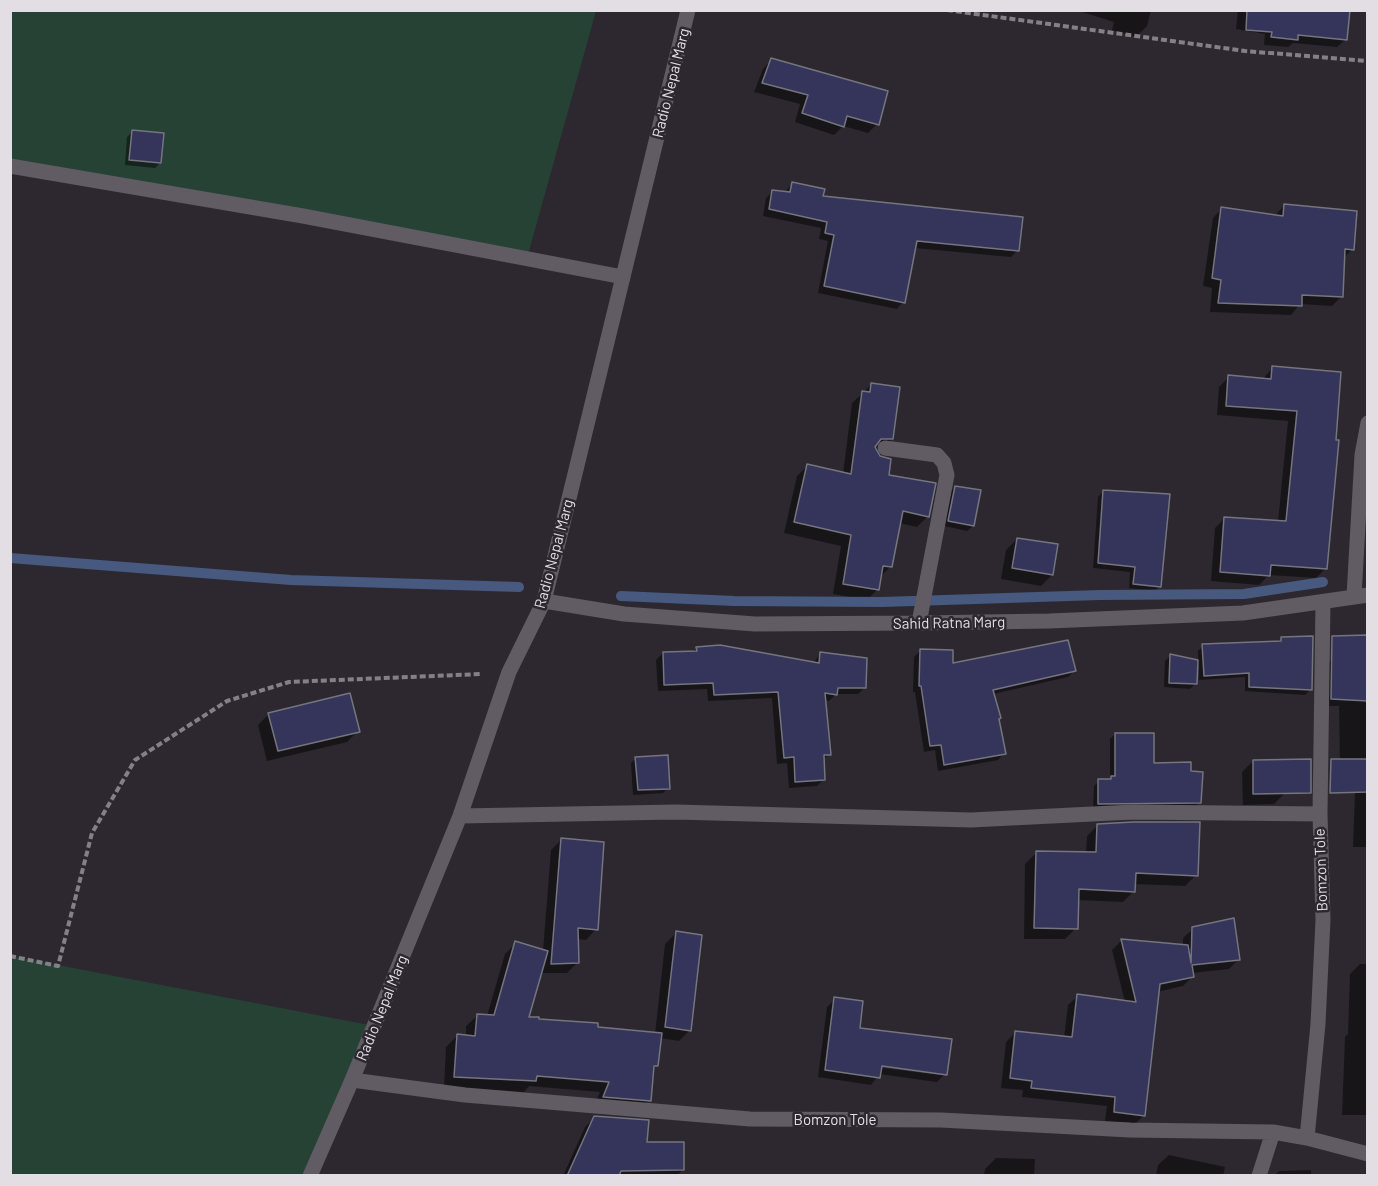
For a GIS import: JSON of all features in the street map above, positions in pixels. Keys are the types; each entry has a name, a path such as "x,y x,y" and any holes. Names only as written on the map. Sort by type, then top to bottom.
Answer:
{"street":[{"name":"Radio Nepal Marg","path":"310,1176 352,1080 460,816 509,672 544,601 688,10"},
{"path":"10,166 303,216 623,277"},
{"path":"1361,596 1362,455 1368,423"},
{"path":"885,448 937,455 944,463 947,475 919,623"},
{"name":"Sahid Ratna Marg","path":"544,601 624,614 755,624 919,623 1049,621 1243,613 1361,596"},
{"name":"Bomzon Tole","path":"1307,1138 1318,1024 1323,920 1320,814 1323,602"},
{"path":"460,816 676,812 971,820 1133,812 1320,814"},
{"name":"Bomzon Tole","path":"352,1080 465,1095 750,1119 941,1120 1130,1130 1273,1132 1307,1138 1368,1154"},
{"path":"1258,1176 1273,1132"}],"path":[{"path":"947,10 1245,51 1368,61"},
{"path":"10,956 58,966 92,833 135,760 227,701 289,682 509,672"}],"green space":[{"path":"10,11 596,11 527,258 11,166"},
{"path":"11,956 374,1026 310,1175 11,1176"}],"building":[{"path":"1247,10 1350,10 1347,40 1298,35 1298,40 1271,37 1272,32 1246,30"},
{"path":"771,58 888,91 879,125 847,116 844,127 802,113 808,95 762,83"},
{"path":"132,130 164,133 161,163 129,160"},
{"path":"792,182 825,189 823,196 1023,217 1019,251 917,241 905,303 824,286 834,235 825,233 827,222 769,209 772,190 790,192"},
{"path":"1284,204 1357,211 1354,250 1345,249 1343,297 1302,295 1302,306 1218,303 1221,280 1212,278 1221,207 1283,216"},
{"path":"1272,366 1341,372 1336,440 1339,440 1327,569 1271,565 1270,576 1220,572 1224,517 1286,521 1297,411 1226,406 1228,375 1271,379"},
{"path":"871,383 900,387 893,439 881,439 875,447 880,456 891,459 889,475 936,483 929,517 903,511 892,567 883,566 879,590 843,584 851,535 794,522 807,464 851,474 862,391 870,392"},
{"path":"955,486 981,490 974,526 948,521"},
{"path":"1103,490 1170,494 1161,587 1133,584 1135,567 1098,563"},
{"path":"1017,538 1058,544 1053,575 1012,568"},
{"path":"1368,635 1368,701 1331,699 1332,636"},
{"path":"1313,636 1312,690 1249,687 1249,673 1204,676 1202,644 1281,641 1281,637"},
{"path":"1068,640 1076,671 993,690 1001,718 999,719 1006,754 944,765 941,745 930,746 921,686 919,686 920,649 953,650 953,663"},
{"path":"720,645 819,663 820,652 867,658 866,688 838,688 837,695 825,693 831,755 824,755 825,780 795,782 794,757 784,758 778,692 714,695 713,683 664,685 663,652 697,651 696,647"},
{"path":"1170,654 1198,660 1197,684 1169,683"},
{"path":"350,693 360,732 278,751 268,713"},
{"path":"1115,733 1154,733 1154,763 1191,762 1191,771 1203,772 1201,803 1098,804 1098,779 1111,779 1111,776 1115,776"},
{"path":"668,755 670,789 638,790 635,757"},
{"path":"1311,759 1311,793 1253,794 1253,760"},
{"path":"1331,759 1368,759 1368,792 1330,793"},
{"path":"1200,822 1198,876 1136,873 1135,892 1079,889 1078,929 1034,928 1036,851 1096,852 1097,824"},
{"path":"561,838 604,842 598,930 578,928 579,963 551,964"},
{"path":"1234,918 1240,960 1192,965 1194,977 1160,984 1145,1116 1114,1112 1115,1097 1031,1088 1032,1081 1010,1078 1015,1031 1072,1037 1077,994 1136,1002 1121,939 1188,945 1191,963 1192,927"},
{"path":"676,931 702,935 691,1031 665,1027"},
{"path":"515,941 548,951 529,1017 598,1023 598,1027 662,1033 658,1066 654,1066 651,1101 603,1097 609,1082 537,1076 536,1081 454,1077 457,1034 475,1036 477,1014 494,1015"},
{"path":"834,997 863,1001 860,1028 952,1039 947,1075 882,1066 880,1078 825,1070"},
{"path":"594,1116 649,1120 647,1142 684,1142 684,1170 621,1171 619,1176 567,1176"}],"waterway":[{"path":"10,558 291,580 519,587"},
{"path":"621,596 734,601 882,602 1100,595 1244,594 1323,582"}]}
